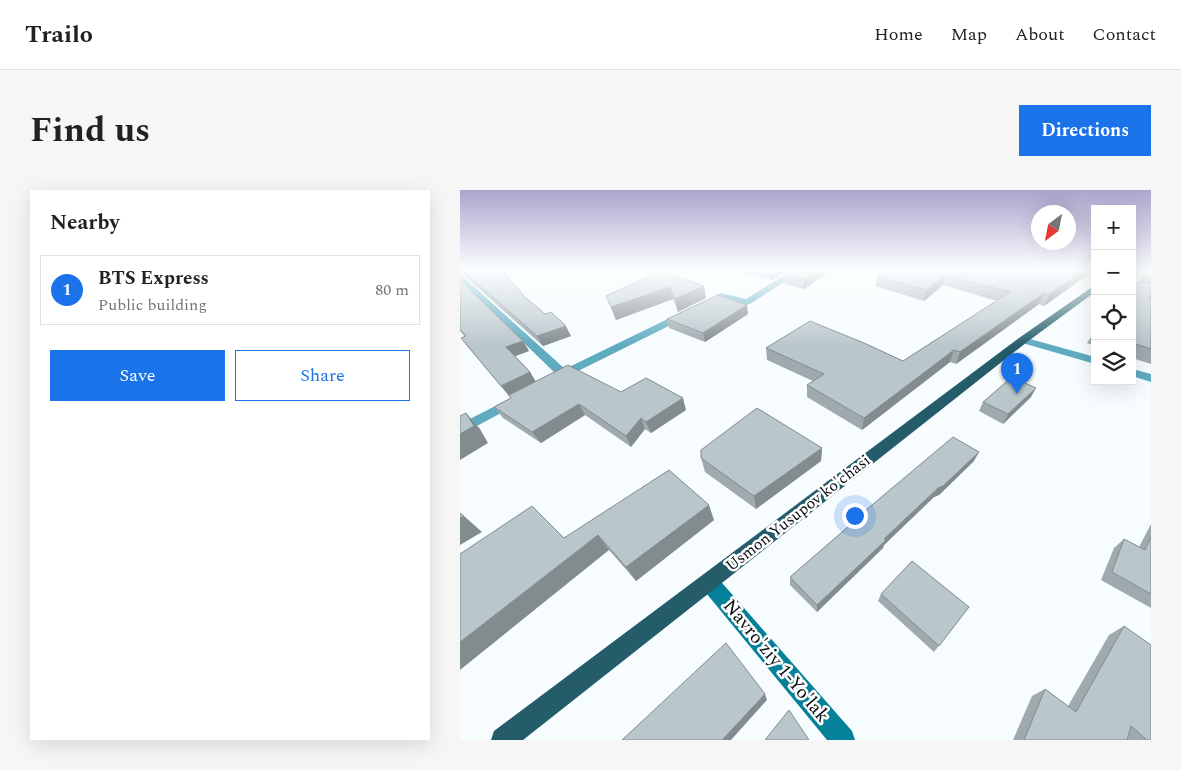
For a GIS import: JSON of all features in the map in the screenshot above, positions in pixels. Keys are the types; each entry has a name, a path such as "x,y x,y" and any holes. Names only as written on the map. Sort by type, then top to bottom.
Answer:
{"main road":[{"name":"Usmon Yusupov ko'chasi","path":"503,740 1023,340 1086,295"}],"street":[{"path":"480,295 563,374"},
{"path":"546,383 724,295 747,302 759,295"},
{"path":"1023,340 1091,360"},
{"path":"1136,373 1151,378"},
{"path":"460,430 520,397"},
{"name":"Navro'ziy 1-Yo'lak","path":"709,582 843,740"}],"building":[{"path":"460,295 475,295 523,341 506,347 530,372 501,386 461,338 466,336 460,329"},
{"path":"490,295 523,295 545,314 551,312 566,326 537,336"},
{"path":"609,295 647,295 611,307 606,296"},
{"path":"673,295 685,295 675,299"},
{"path":"718,295 747,305 703,333 667,319"},
{"path":"1006,295 1042,295 960,352 954,350 864,418 807,385 824,374 766,348 810,321 903,361"},
{"path":"1136,295 1150,295 1148,297 1151,298 1151,349 1136,344"},
{"path":"568,365 621,392 646,378 683,398 646,422 641,418 626,436 579,404 532,432 494,407 511,398 509,395"},
{"path":"1012,377 1036,388 1008,414 983,402"},
{"path":"757,408 822,448 754,496 701,458 701,450"},
{"path":"466,413 474,426 460,434 460,416"},
{"path":"953,437 979,452 884,539 886,540 817,605 790,577 854,520"},
{"path":"669,470 709,505 626,567 598,535 460,642 460,554 532,506 564,538"},
{"path":"1151,537 1151,594 1112,572 1124,539 1145,550"},
{"path":"912,561 969,607 939,646 881,594"},
{"path":"1124,626 1151,645 1150,740 1147,740 1131,726 1127,740 1024,740 1045,689 1076,712"},
{"path":"726,643 765,694 722,740 622,740"},
{"path":"789,710 809,740 765,740"}],"place":[{"name":"BTS Express","path":"1017,394"}]}
